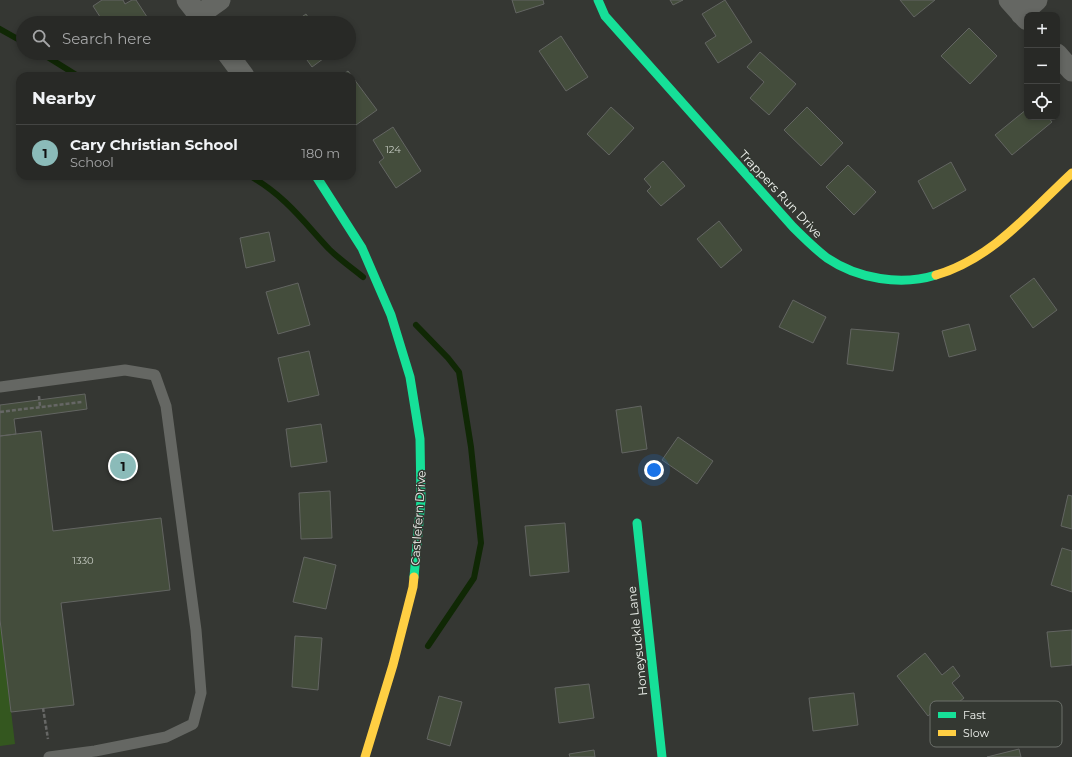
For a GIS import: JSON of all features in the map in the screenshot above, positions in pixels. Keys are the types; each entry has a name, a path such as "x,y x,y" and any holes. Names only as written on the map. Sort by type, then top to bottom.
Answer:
{"street":[{"path":"197,13 220,0"},
{"name":"Trappers Run Drive","path":"598,0 605,16 793,227 819,252 834,262 851,270 893,281 940,276 963,266 986,252 1072,173"},
{"path":"1019,11 1037,0"},
{"path":"1060,57 1072,71"},
{"path":"232,60 241,72"},
{"name":"Castlefern Drive","path":"319,180 362,248 391,315 410,377 420,439 421,500 413,587 393,665 365,757"},
{"name":"Honeysuckle Lane","path":"637,523 662,757"}],"lane":[{"path":"0,387 126,370 155,375 166,406 196,630 202,693 193,724 166,737 95,751 49,757"}],"path":[{"path":"38,396 40,406"},
{"path":"0,412 82,402"},
{"path":"43,708 48,739"}],"green space":[{"path":"0,620 15,744 0,746"}],"building":[{"path":"102,0 123,0 125,4 132,0 136,0 146,16 99,16 93,6"},
{"path":"512,0 543,0 544,4 516,13"},
{"path":"670,0 683,0 673,5"},
{"path":"725,0 752,42 718,63 705,43 716,36 702,14"},
{"path":"900,0 935,0 914,17"},
{"path":"969,28 997,56 970,84 941,56"},
{"path":"561,36 588,77 566,91 539,51"},
{"path":"760,52 796,84 769,115 750,98 764,82 747,67"},
{"path":"307,60 322,60 312,67"},
{"path":"356,81 377,110 356,125"},
{"path":"611,107 634,128 609,155 587,134"},
{"path":"807,107 843,143 821,166 784,130"},
{"path":"1024,111 1024,120 1050,120 1052,122 1012,155 995,135"},
{"path":"393,127 421,171 396,188 379,162 384,158 373,140"},
{"path":"663,161 685,186 661,206 647,191 651,187 644,179"},
{"path":"951,162 966,190 933,209 918,181"},
{"path":"848,165 876,192 854,215 826,187"},
{"path":"719,221 742,250 721,268 697,239"},
{"path":"269,232 275,261 246,268 240,238"},
{"path":"1034,278 1057,310 1033,328 1010,296"},
{"path":"298,283 310,325 278,334 266,292"},
{"path":"793,300 826,317 813,343 779,327"},
{"path":"969,324 976,350 949,357 942,331"},
{"path":"851,329 899,333 893,371 847,364"},
{"path":"309,351 319,395 288,402 278,358"},
{"path":"85,394 87,409 14,419 16,434 0,436 0,405"},
{"path":"641,406 647,449 622,453 616,410"},
{"path":"321,424 327,462 291,467 286,429"},
{"path":"41,431 53,531 161,518 170,590 61,603 74,705 11,712 0,620 0,436"},
{"path":"678,437 713,461 697,484 662,460"},
{"path":"330,491 332,538 301,539 299,493"},
{"path":"1068,495 1072,496 1072,529 1061,526"},
{"path":"565,523 569,572 530,576 525,526"},
{"path":"1062,548 1072,551 1072,592 1051,585"},
{"path":"304,557 336,565 326,609 293,602"},
{"path":"1072,630 1072,665 1051,667 1047,632"},
{"path":"295,636 322,638 318,690 292,687"},
{"path":"925,653 942,675 953,666 960,676 952,683 964,698 960,701 930,701 930,714 928,716 897,676"},
{"path":"589,684 594,718 559,723 555,688"},
{"path":"854,693 858,725 813,731 809,698"},
{"path":"439,696 462,702 450,746 427,739"},
{"path":"1019,749 1021,757 987,757"},
{"path":"594,750 595,757 570,757 569,754"}],"waterway":[{"path":"0,29 16,38"},
{"path":"52,60 72,72"},
{"path":"256,180 284,201 329,249 363,277"},
{"path":"416,325 448,358 459,372 471,447 481,543 474,578 428,646"}],"traffic: fast":[{"path":"598,0 605,16 793,227 823,255 839,265 866,276 894,280 909,280 936,275"},
{"path":"319,180 362,248 391,315 410,377 420,439 421,500 414,577"},
{"path":"637,523 662,757"}],"traffic: slow":[{"path":"936,275 956,268 993,246 1026,218 1072,173"},
{"path":"365,757 393,665 413,587 414,577"}],"place":[{"name":"Cary Christian School","path":"123,466"}]}
